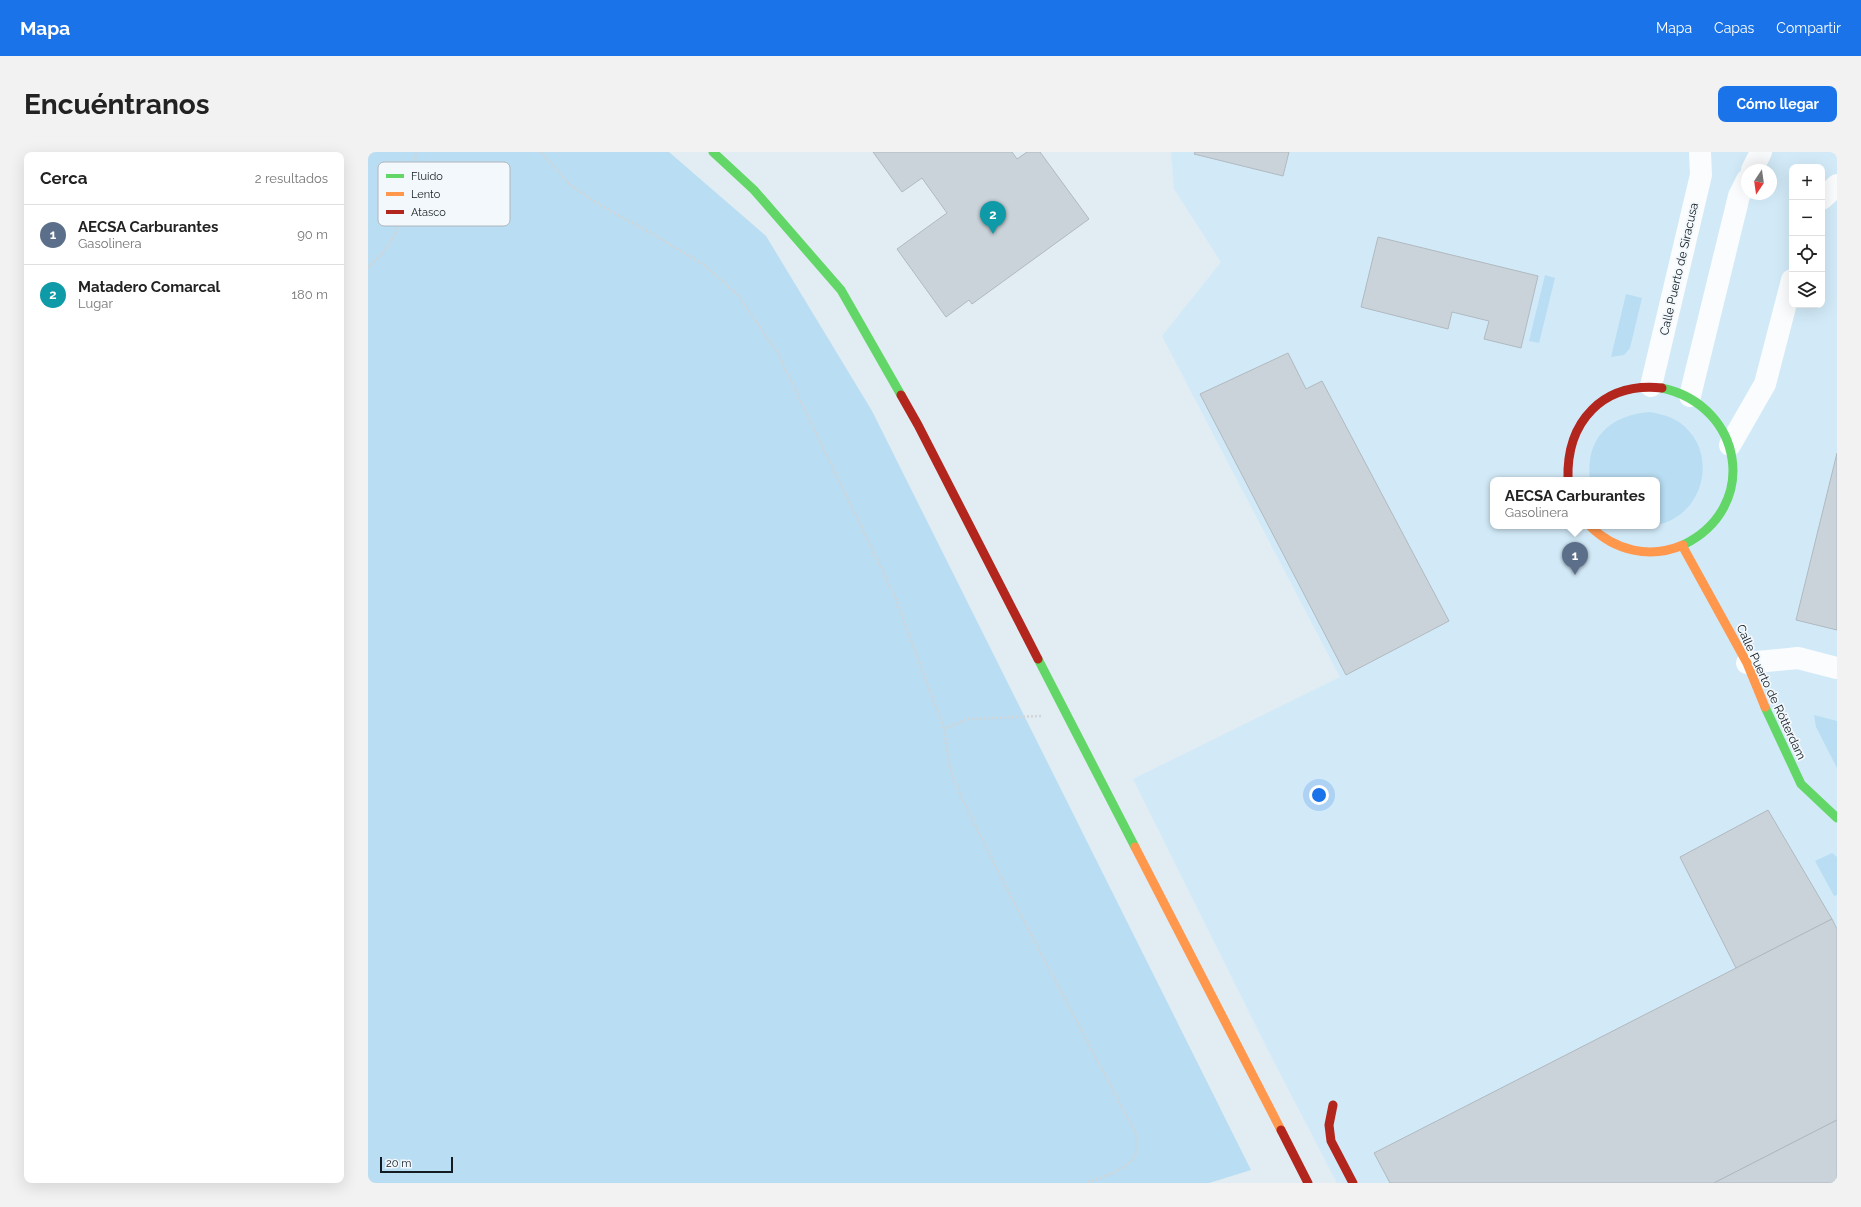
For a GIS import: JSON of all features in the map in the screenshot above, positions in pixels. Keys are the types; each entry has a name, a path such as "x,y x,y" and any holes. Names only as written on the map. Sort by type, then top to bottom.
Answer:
{"street":[{"path":"713,152 754,190 841,290 918,425 1308,1183"},
{"name":"Calle Puerto de Siracusa","path":"1651,386 1680,258 1701,176 1700,152"},
{"path":"1755,164 1762,152"},
{"path":"1690,396 1741,194"},
{"path":"1730,445 1765,384 1789,292"},
{"path":"1568,477 1567,458 1576,429 1596,406 1622,391 1651,386 1671,389 1690,396 1708,409 1721,426 1730,445 1734,476 1726,505 1708,530 1683,546 1657,553 1627,550 1600,537 1593,529"},
{"name":"Calle Puerto de Rótterdam","path":"1683,546 1747,663 1801,784 1837,818"},
{"path":"1747,663 1798,658 1837,668"},
{"path":"1333,1105 1329,1125 1331,1141 1353,1183"}],"path":[{"path":"415,162 416,152"},
{"path":"541,152 570,185 600,205 704,265 738,295 777,352 893,592 944,729 950,769 961,796 1005,885 1136,1134 1137,1151 1130,1162 1115,1172 1086,1183"},
{"path":"368,268 387,247 398,226"},
{"path":"944,729 968,719 1042,716 1064,708"}],"shaded area":[{"path":"368,152 669,152 766,236 872,411 1251,1170 1209,1183 368,1183"},
{"path":"1171,152 1837,152 1837,1183 1337,1183 1269,1052 1133,779 1340,677 1162,336 1221,262 1174,189"},
{"path":"1545,275 1555,278 1539,343 1529,341"},
{"path":"1626,294 1642,298 1630,348 1624,355 1611,357"},
{"path":"1650,412 1676,420 1692,434 1700,449 1703,465 1701,481 1696,496 1686,509 1673,519 1660,524 1660,477 1590,477 1592,452 1596,441 1603,431 1623,418"},
{"path":"1814,715 1837,721 1837,768 1816,727"},
{"path":"1832,853 1837,857 1837,895 1834,896 1815,861"}],"building":[{"path":"873,152 1012,152 1017,159 1027,152 1040,152 1089,219 972,304 969,300 946,317 897,249 947,213 922,178 902,192"},
{"path":"1195,152 1289,152 1283,176 1194,154"},
{"path":"1378,237 1538,276 1521,348 1484,339 1489,321 1452,312 1448,329 1361,307"},
{"path":"1288,353 1306,389 1322,381 1449,621 1346,675 1200,394"},
{"path":"1837,453 1837,630 1796,620"},
{"path":"1768,810 1832,919 1736,968 1680,857"},
{"path":"1832,919 1837,929 1837,1120 1714,1183 1390,1183 1374,1153"},
{"path":"1837,1120 1837,1183 1714,1183"}],"traffic: fast":[{"path":"713,152 754,190 841,290 901,395"},
{"path":"1662,388 1690,398 1711,415 1725,436 1732,459 1732,484 1724,507 1708,528 1683,545"},
{"path":"1038,659 1135,847"},
{"path":"1765,707 1801,784 1837,818"}],"traffic: slow":[{"path":"1593,529 1610,541 1622,547 1634,550 1646,552 1658,551 1683,545"},
{"path":"1683,547 1747,663 1765,707"},
{"path":"1135,847 1281,1130"}],"traffic: jam":[{"path":"1568,477 1569,459 1574,440 1581,423 1592,410 1606,399 1622,392 1641,388 1662,388"},
{"path":"901,395 918,425 1038,659"},
{"path":"1333,1105 1329,1125 1331,1141 1353,1183"},
{"path":"1281,1130 1308,1183"}],"place":[{"name":"Matadero Comarcal","path":"993,234"},
{"name":"AECSA Carburantes","path":"1575,575"}]}
